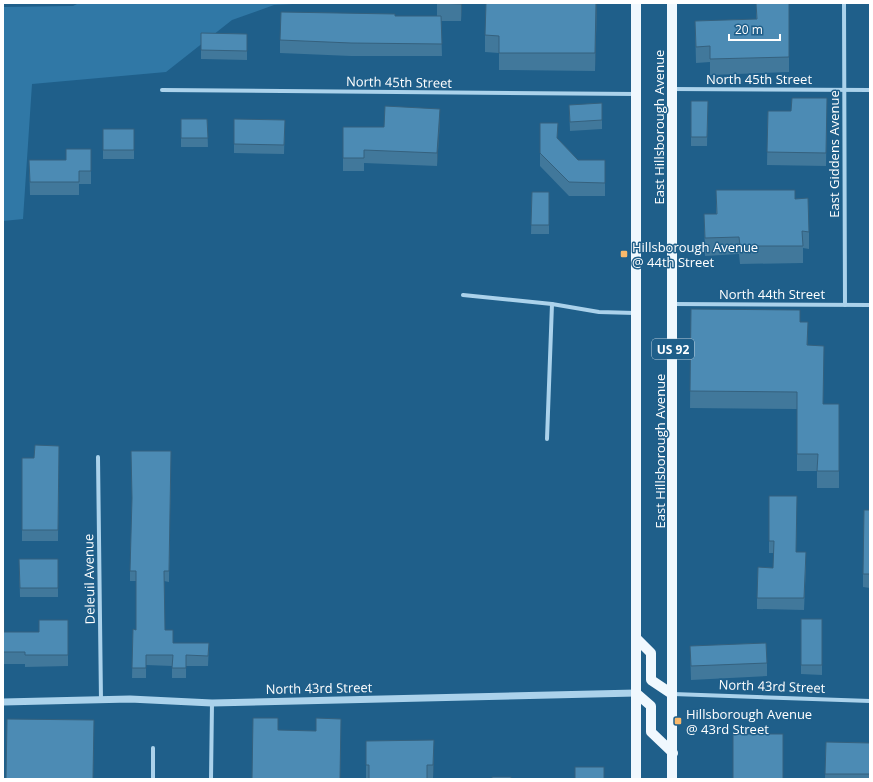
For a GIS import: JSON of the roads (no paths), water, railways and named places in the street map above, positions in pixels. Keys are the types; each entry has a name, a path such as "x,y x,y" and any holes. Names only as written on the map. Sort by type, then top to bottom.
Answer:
{"main road":[{"name":"East Hillsborough Avenue","path":"636,3 636,779"},
{"name":"East Hillsborough Avenue","path":"672,3 672,779"},
{"path":"636,638 651,653 651,680 672,694"},
{"path":"636,693 651,706 651,732 672,753"}],"street":[{"name":"East Giddens Avenue","path":"844,3 845,304"},
{"name":"North 45th Street","path":"672,89 870,90"},
{"name":"North 45th Street","path":"162,90 636,94"},
{"path":"463,295 552,304 599,312 636,313"},
{"path":"547,439 552,304"},
{"name":"North 44th Street","path":"673,304 870,305"},
{"name":"Deleuil Avenue","path":"98,457 101,700"},
{"name":"North 43rd Street","path":"3,702 101,700 212,703 636,693"},
{"name":"North 43rd Street","path":"672,694 870,701"},
{"path":"211,779 212,703"},
{"path":"153,779 154,748"}],"place":[{"name":"Hillsborough Avenue @ 44th Street","path":"624,254"},
{"name":"Hillsborough Avenue @ 43rd Street","path":"678,721"}]}
